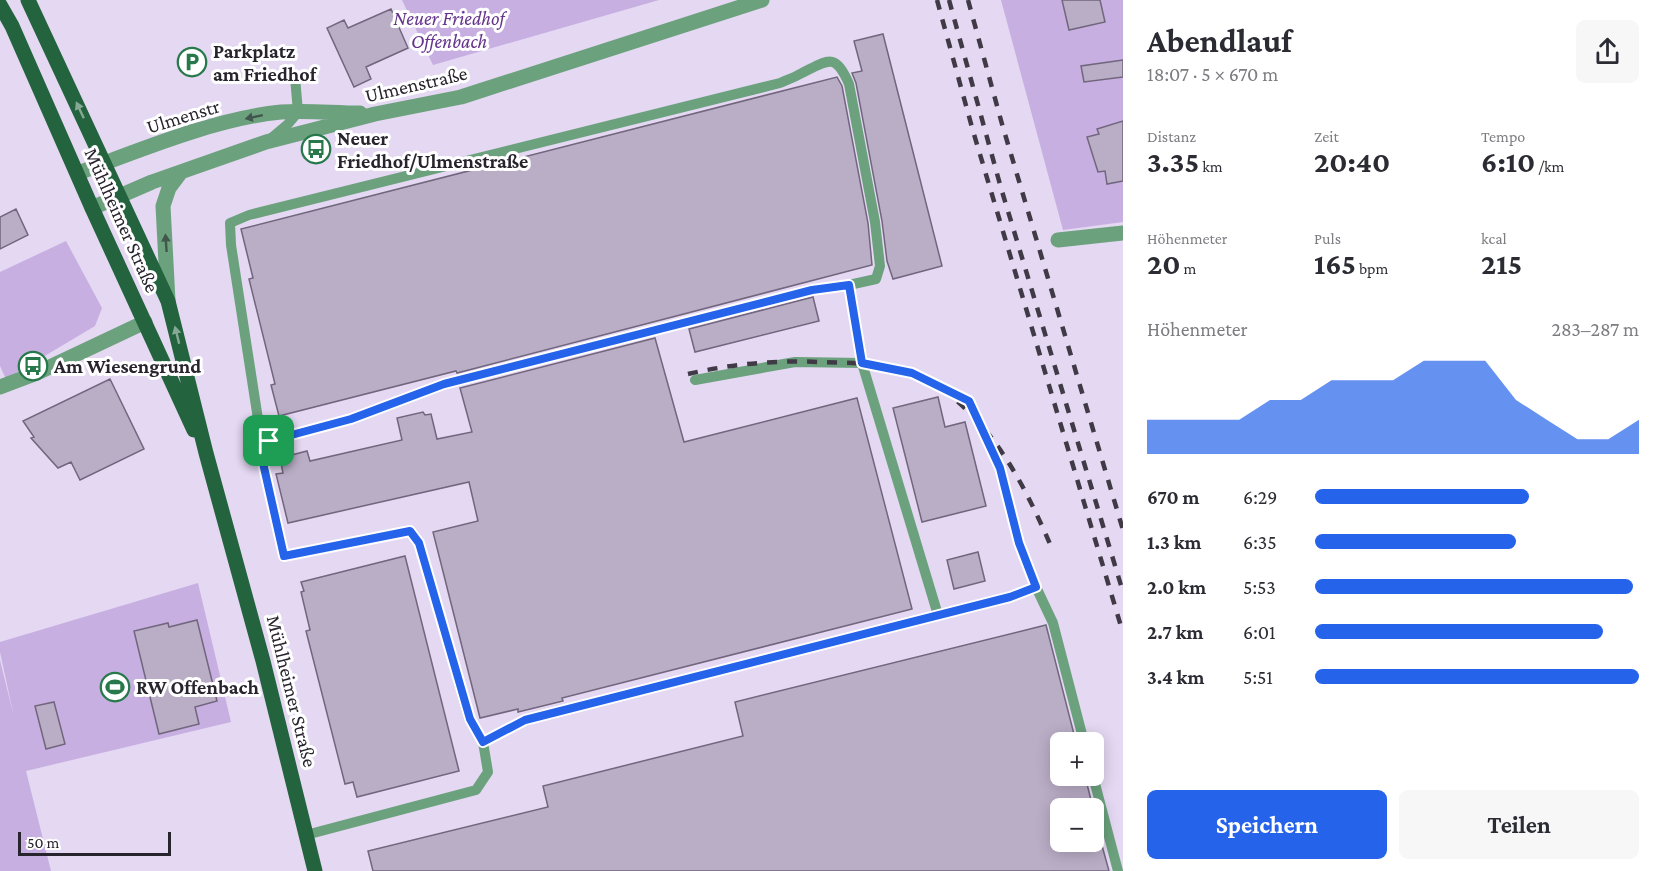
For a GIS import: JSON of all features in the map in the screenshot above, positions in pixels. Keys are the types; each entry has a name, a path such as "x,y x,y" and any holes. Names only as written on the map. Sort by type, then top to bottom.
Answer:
{"main road":[{"name":"Mühlheimer Straße","path":"28,0 168,301 206,453 263,661 315,871"},
{"name":"Mühlheimer Straße","path":"0,5 12,26 182,408 206,453"}],"street":[{"name":"Ulmenstraße","path":"92,208 181,172 266,142 375,114 461,97 762,0"},
{"name":"Ulmenstr","path":"78,173 210,128 258,116 298,112 375,114"},
{"path":"168,301 164,206 169,188 181,172"},
{"path":"1058,240 1123,233"},
{"path":"0,387 37,373 145,322"}],"lane":[{"path":"269,441 351,419 444,384 812,290 876,279 880,266 875,222 849,84 842,68 832,62 818,63 780,83 249,215 230,223 231,245 258,418 269,441 263,463 284,556 410,531 419,543 470,719 483,742 488,772 476,790 306,835"},
{"path":"266,142 288,124 298,112 295,77"},
{"path":"849,285 862,363 938,615"},
{"path":"695,380 795,362 862,363 912,373 969,401 1000,468 1019,543 1053,623 1081,732"},
{"path":"483,742 525,720 1010,597 1036,587"},
{"path":"1096,786 1118,871"}],"green space":[{"name":"Neuer Friedhof Offenbach","path":"402,0 659,0 433,65"},
{"path":"1001,0 1123,0 1123,222 1063,230"},
{"path":"66,241 102,308 95,326 6,379 0,366 0,272"},
{"name":"RW Offenbach","path":"198,583 231,722 26,771 51,871 0,871 0,660 14,717 0,652 0,642"}],"building":[{"path":"1062,0 1100,0 1105,22 1069,30"},
{"path":"391,9 408,48 366,67 371,79 354,87 327,28 344,20 348,28"},
{"path":"883,34 942,266 893,279 887,261 882,221 856,83 852,73 862,71 854,41"},
{"path":"1123,60 1123,77 1084,82 1081,66"},
{"path":"837,77 842,86 868,223 872,265 457,373 456,371 279,416 271,385 275,384 249,279 253,278 241,229"},
{"path":"1123,121 1123,181 1107,184 1105,171 1098,172 1087,137 1099,134 1097,129"},
{"path":"16,209 28,235 0,249 0,217"},
{"path":"813,297 819,321 695,352 689,329"},
{"path":"655,338 684,442 857,398 912,609 562,698 563,701 480,718 433,532 478,521 469,482 288,523 276,474 283,473 280,458 307,451 310,461 402,440 397,418 423,412 425,415 431,414 437,439 472,432 460,388"},
{"path":"110,379 144,449 80,480 71,462 58,468 31,438 34,437 23,421"},
{"path":"938,397 945,427 965,422 986,506 922,522 893,408"},
{"path":"978,552 985,581 954,589 947,560"},
{"path":"405,556 459,771 357,797 353,782 345,784 306,631 310,630 301,592 304,591 301,582"},
{"path":"197,620 217,701 195,707 199,724 159,734 134,631 168,623 169,627"},
{"path":"1046,625 1073,732 1050,732 1050,786 1088,786 1090,798 1050,798 1050,852 1104,852 1109,871 373,871 368,851 548,807 543,786 743,736 735,702"},
{"path":"54,702 65,744 46,749 35,706"}],"railway":[{"path":"937,0 973,131 1123,633"},
{"path":"949,0 1001,188 1123,592"},
{"path":"968,0 1002,124 1123,530"},
{"path":"688,374 737,365 770,362 855,363 879,365 914,374 939,387 980,424 1013,470 1050,544"}],"place":[{"name":"Parkplatz am Friedhof","path":"192,62"},
{"name":"Neuer Friedhof/Ulmenstraße","path":"316,149"},
{"name":"Am Wiesengrund","path":"33,366"},
{"name":"RW Offenbach","path":"115,687"}],"route":[{"path":"849,285 862,363 912,373 969,401 1000,468 1019,543 1036,587 1010,597 525,720 483,742 470,719 419,543 410,531 284,556 263,463 269,441 351,419 444,384 812,290 849,285"}]}
